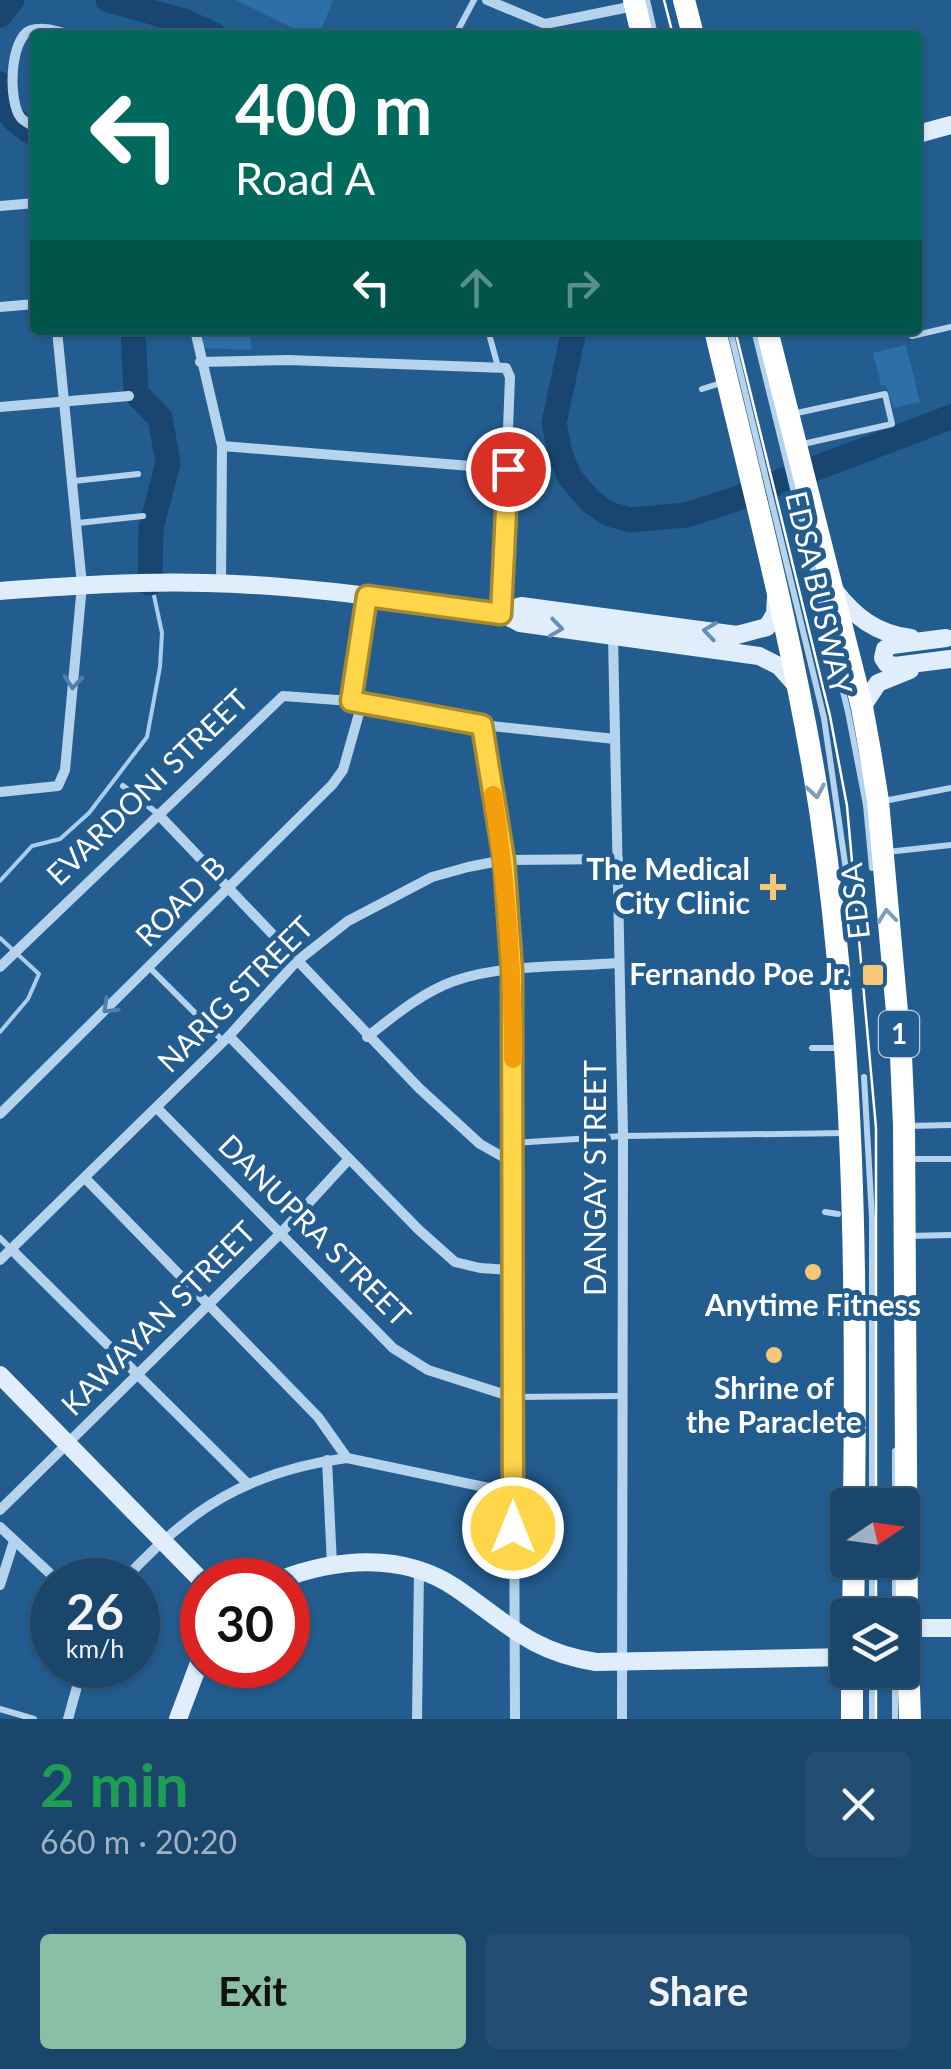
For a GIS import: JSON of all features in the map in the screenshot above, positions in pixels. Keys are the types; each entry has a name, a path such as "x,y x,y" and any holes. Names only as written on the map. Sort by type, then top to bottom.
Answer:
{"highway":[{"path":"684,0 692,30"},
{"path":"638,2 641,30"},
{"name":"EDSA","path":"716,335 755,460 772,531 777,590 800,694 822,826 850,1133 854,1488"},
{"name":"EDSA","path":"769,335 789,415 808,522 832,586 862,708 878,801 877,860 901,1056 904,1126 901,1598"},
{"path":"852,1688 852,1719"},
{"path":"863,1688 863,1719"},
{"name":"EDSA","path":"907,1688 910,1719"}],"main road":[{"path":"922,133 951,125"},
{"path":"0,591 151,583 221,584 367,596 501,614 520,623 766,658 790,676 800,694"},
{"path":"832,586 861,620 882,631 903,638 948,638"},
{"path":"501,614 521,606 737,635 767,626 774,614 777,590"},
{"path":"948,638 889,646 883,658 892,666 950,659"},
{"path":"862,708 871,690 882,680 950,659"},
{"path":"0,1375 180,1559"},
{"path":"310,1571 332,1565 375,1562 419,1570 456,1588 512,1632 577,1659 623,1664 830,1658"},
{"path":"920,1624 951,1628"},
{"path":"178,1719 188,1688"}],"street":[{"path":"487,0 545,24 638,2"},
{"path":"30,124 7,106 14,56 19,40 28,30 50,30"},
{"path":"0,206 30,203"},
{"path":"0,307 30,304"},
{"path":"0,792 58,786 65,770 82,585 58,335"},
{"path":"196,335 222,446 221,584"},
{"path":"200,362 288,360 506,368 510,377 501,614"},
{"path":"0,407 128,396"},
{"path":"222,446 508,469"},
{"name":"ROAD B","path":"0,1114 229,890 343,770 356,702 367,596"},
{"name":"DANGAY STREET","path":"613,636 622,1136 622,1719"},
{"name":"EVARDONI STREET","path":"0,967 282,696 356,702 482,725 616,739"},
{"path":"482,725 504,860 512,971 515,1719"},
{"path":"158,814 367,1037 468,1134 512,1162"},
{"name":"NARIG STREET","path":"0,1260 226,1039 296,962 348,920 417,884 468,867 504,860 618,859"},
{"path":"367,1037 436,989 478,974 619,963"},
{"path":"226,1039 455,1262 511,1270"},
{"name":"DANUPRA STREET","path":"157,1108 393,1348 428,1370 512,1397"},
{"name":"KAWAYAN STREET","path":"0,1510 281,1233 349,1159"},
{"path":"86,1178 318,1417 347,1458"},
{"path":"11,1249 248,1484"},
{"path":"145,1558 218,1497 327,1460 347,1458 513,1493"},
{"path":"327,1460 332,1565"},
{"path":"0,1528 33,1558"},
{"path":"0,1585 14,1541"},
{"path":"418,1719 419,1570"},
{"path":"68,1719 77,1688"}],"lane":[{"path":"458,30 474,0"},
{"path":"674,0 682,30"},
{"path":"638,2 652,30"},
{"path":"911,335 919,337 951,327"},
{"path":"489,335 499,368"},
{"name":"EDSA BUSWAY","path":"731,335 755,460"},
{"name":"EDSA BUSWAY","path":"756,335 793,449"},
{"path":"702,389 728,382"},
{"path":"789,415 884,394 892,424 793,449"},
{"path":"74,481 138,474"},
{"path":"78,523 143,516"},
{"name":"EDSA BUSWAY","path":"808,522 877,860"},
{"name":"EDSA BUSWAY","path":"772,531 824,718 846,870"},
{"path":"123,786 158,814"},
{"path":"878,801 951,788"},
{"path":"877,860 951,844"},
{"path":"150,968 226,1039"},
{"path":"812,1048 844,1048"},
{"path":"864,1077 872,1218 872,1488"},
{"path":"904,1126 951,1126"},
{"path":"513,1143 622,1136 757,1138 850,1133"},
{"path":"904,1160 951,1159"},
{"path":"825,1212 838,1214"},
{"path":"906,1236 951,1235"},
{"path":"0,1238 11,1249"},
{"path":"826,1313 840,1314"},
{"name":"DANUPRA STREET","path":"512,1397 622,1396"},
{"path":"895,1447 895,1488"},
{"path":"872,1688 872,1719"},
{"path":"895,1688 895,1719"},
{"path":"0,1709 34,1719"}],"shaded area":[{"path":"236,0 333,0 321,30 297,30"},
{"path":"202,335 251,335 251,350 203,348"},
{"path":"906,345 920,402 894,408 886,386 881,385 873,353"}],"waterway":[{"path":"0,15 12,0"},
{"path":"108,0 203,30"},
{"path":"0,84 10,114 30,131"},
{"path":"133,335 136,393 160,418 168,463 151,528 150,583"},
{"path":"573,335 554,423 560,453 569,476 590,501 609,514 630,520 686,515 727,502 951,417"},
{"path":"0,881 32,846 60,839 89,813 147,737 162,633 153,591"},
{"path":"0,938 39,974 28,999 0,1032"}],"tram line":[{"path":"664,0 672,30"},
{"path":"736,335 830,716 847,806 876,1128 876,1488"},
{"path":"876,1578 876,1598"},
{"path":"876,1688 876,1719"}],"slow traffic":[{"path":"493,795 504,860 513,1059"}],"place":[{"name":"The Medical City Clinic","path":"773,887"},
{"name":"Fernando Poe Jr.","path":"873,975"},
{"name":"Anytime Fitness","path":"813,1272"},
{"name":"Shrine of the Paraclete","path":"774,1355"}],"route":[{"path":"508,469 501,614 367,596 351,701 482,725 504,860 512,971 513,1528"}]}
